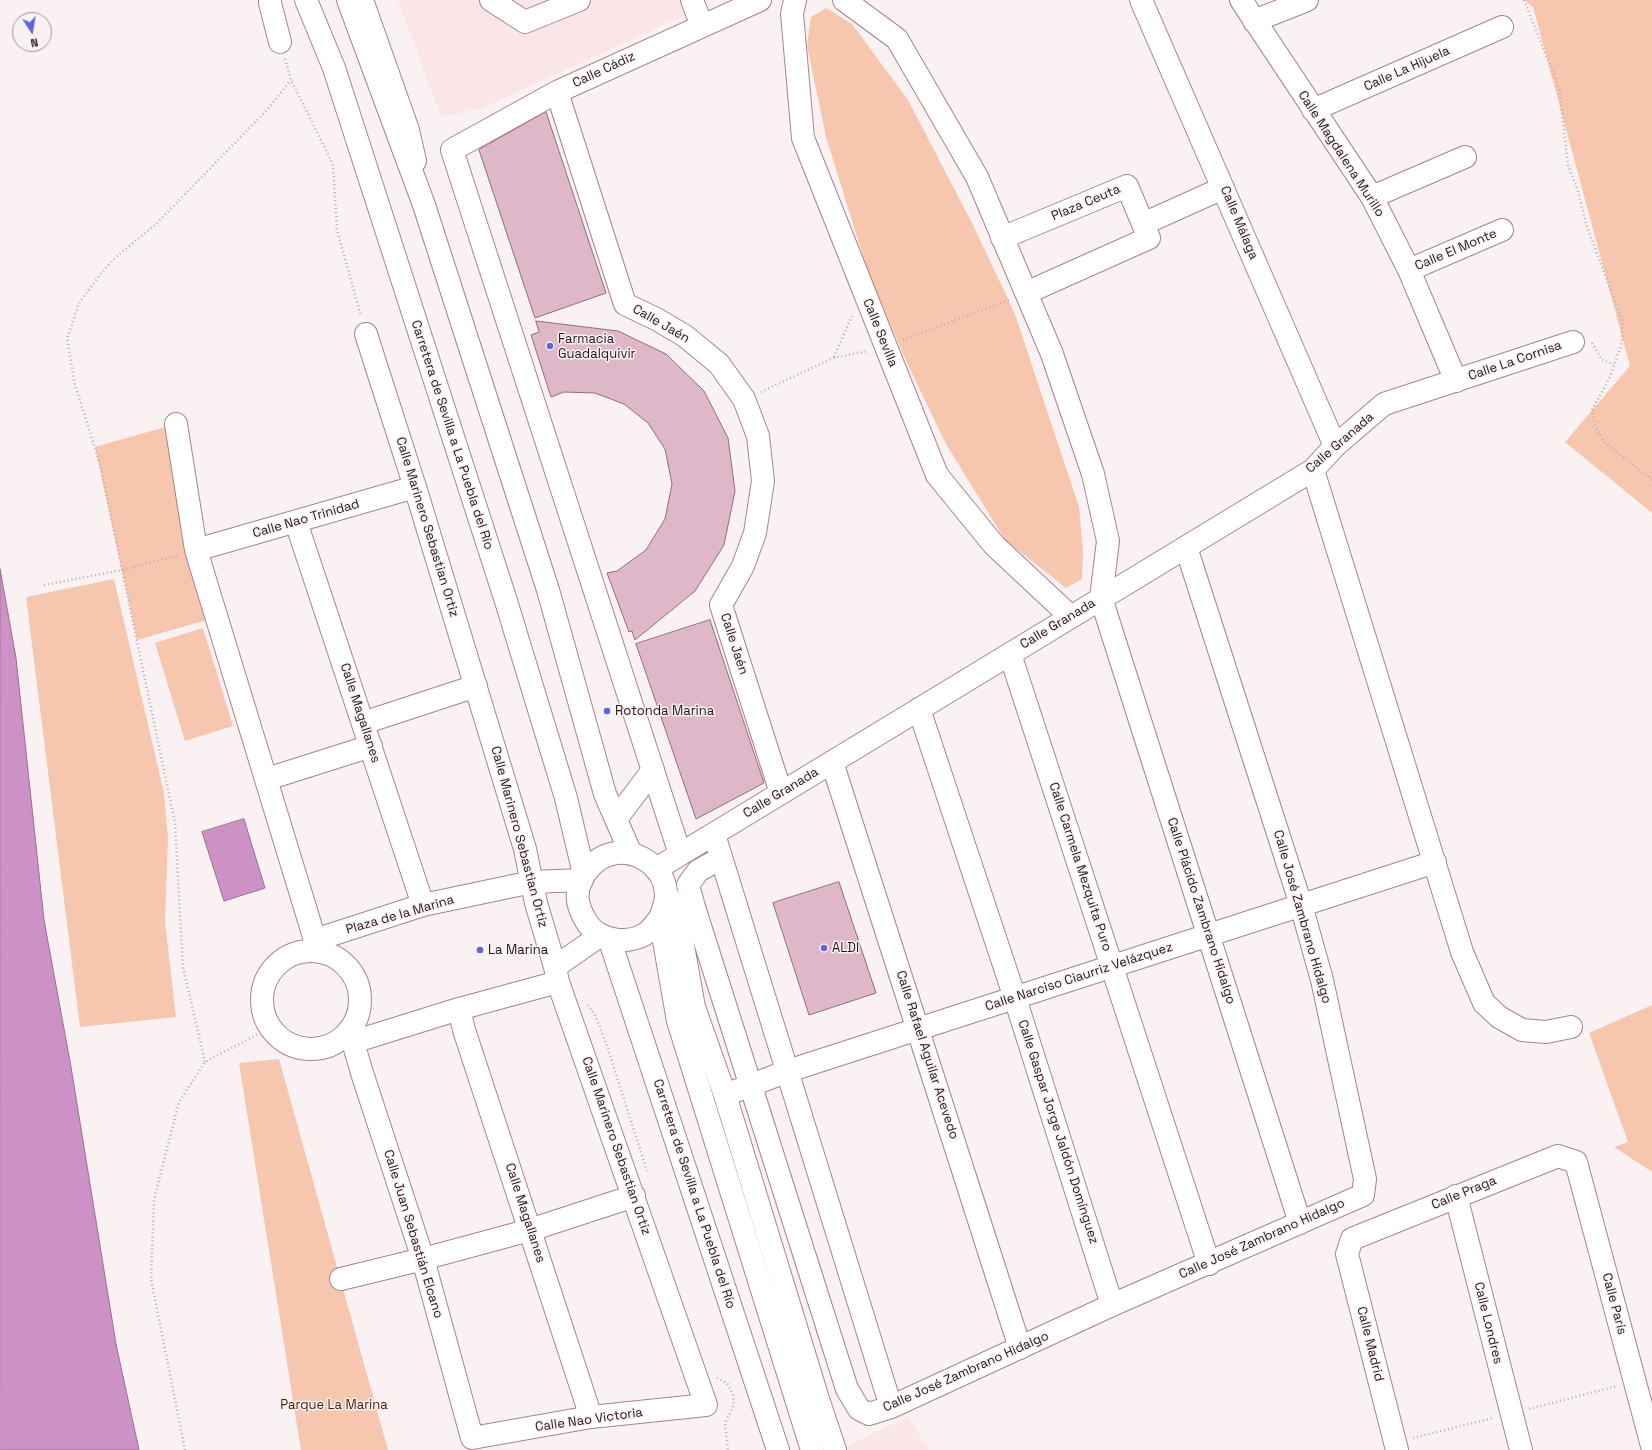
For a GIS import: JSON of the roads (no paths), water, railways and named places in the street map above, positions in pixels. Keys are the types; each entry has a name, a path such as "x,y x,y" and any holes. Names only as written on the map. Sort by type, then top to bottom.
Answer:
{"street":[{"path":"270,0 280,42"},
{"name":"Carretera de Sevilla a La Puebla del Río","path":"306,0 334,68 506,601 566,798 583,877"},
{"path":"348,0 424,205 548,590 605,794 631,854"},
{"path":"362,0 408,130 424,205"},
{"path":"491,0 525,22 579,0"},
{"path":"692,0 702,26"},
{"name":"Calle Cádiz","path":"653,770 452,150 557,92 760,0"},
{"name":"Calle Sevilla","path":"795,0 792,14 803,138 937,475 994,545 1071,617"},
{"path":"844,0 897,39 977,177 1052,354 1093,474 1108,540 1101,598"},
{"name":"Calle Málaga","path":"1141,0 1335,446"},
{"name":"Calle Magdalena Murillo","path":"1241,0 1372,197 1409,270 1456,381"},
{"path":"1254,21 1307,0"},
{"name":"Calle La Hijuela","path":"1313,110 1502,27"},
{"name":"Calle Jaén","path":"557,92 625,304 658,320 685,336 719,364 744,399 758,436 762,481 755,533 743,566 722,605 781,793"},
{"path":"1372,197 1465,156"},
{"name":"Plaza Ceuta","path":"1002,238 1127,186 1149,238 1026,293"},
{"path":"1143,224 1223,188"},
{"name":"Calle El Monte","path":"1409,270 1502,230"},
{"name":"Calle Marinero Sebastian Ortiz","path":"366,334 415,487 525,849 536,903 557,974 706,1405"},
{"name":"Calle La Cornisa","path":"1456,381 1573,342"},
{"name":"Calle Granada","path":"656,869 1313,470 1335,446 1384,404 1456,381"},
{"path":"176,424 196,550 267,779 314,945 343,962 353,974 359,989 360,1005 350,1038"},
{"path":"1313,470 1462,952 1484,1003 1499,1017 1522,1030 1546,1032 1571,1026"},
{"name":"Calle Nao Trinidad","path":"196,550 415,487"},
{"name":"Calle Magallanes","path":"296,522 424,905"},
{"name":"Calle José Zambrano Hidalgo","path":"721,858 698,871 688,885 847,1389 859,1409 869,1414 891,1407 1112,1305 1209,1264 1363,1195 1365,1179 1322,980 1301,905 1186,547"},
{"name":"Calle Plácido Zambrano Hidalgo","path":"1101,598 1300,1223"},
{"name":"Calle Carmela Mezquita Puro","path":"1010,654 1209,1264"},
{"path":"363,723 476,686"},
{"name":"Calle Gaspar Jorge Jaldón Domínguez","path":"919,709 1015,998 1112,1305"},
{"path":"267,779 371,746"},
{"name":"Calle Rafael Aguilar Acevedo","path":"832,762 1020,1348"},
{"path":"616,819 653,770"},
{"path":"653,770 680,854"},
{"path":"714,834 891,1407"},
{"path":"666,893 665,904 660,918 647,932 633,939 619,940 605,937 586,922 578,901 579,888 583,877 595,862 603,857 616,853 631,854 645,859 656,869 662,878 666,893 677,912 694,1007 725,1095 835,1450"},
{"name":"Calle Narciso Ciaurriz Velázquez","path":"725,1095 788,1071 1435,862"},
{"name":"Plaza de la Marina","path":"314,945 424,905 532,882 583,877"},
{"path":"660,918 678,1021 812,1450"},
{"path":"314,945 283,959 272,969 264,983 261,998 263,1014 270,1028 280,1038 292,1045 306,1048 321,1048 350,1038 459,1009 557,974 605,937"},
{"name":"Carretera de Sevilla a La Puebla del Río","path":"605,937 778,1450"},
{"name":"Calle Magallanes","path":"459,1009 464,1030 591,1417"},
{"name":"Calle Juan Sebastián Elcano","path":"350,1038 423,1259 472,1438"},
{"name":"Calle Praga","path":"1352,1239 1558,1156 1576,1162"},
{"name":"Calle París","path":"1576,1162 1652,1446"},
{"path":"341,1279 423,1259 530,1230 634,1196"},
{"name":"Calle Londres","path":"1456,1196 1521,1450"},
{"name":"Calle Madrid","path":"1352,1239 1347,1254 1397,1450"},
{"name":"Calle Nao Victoria","path":"472,1438 591,1417 706,1405"}],"place":[{"name":"Farmacia Guadalquivir","path":"550,346"},
{"name":"Rotonda Marina","path":"607,711"},
{"name":"ALDI","path":"824,948"},
{"name":"La Marina","path":"480,950"}],"park label":[{"name":"Parque La Marina","path":"334,1405"}]}
